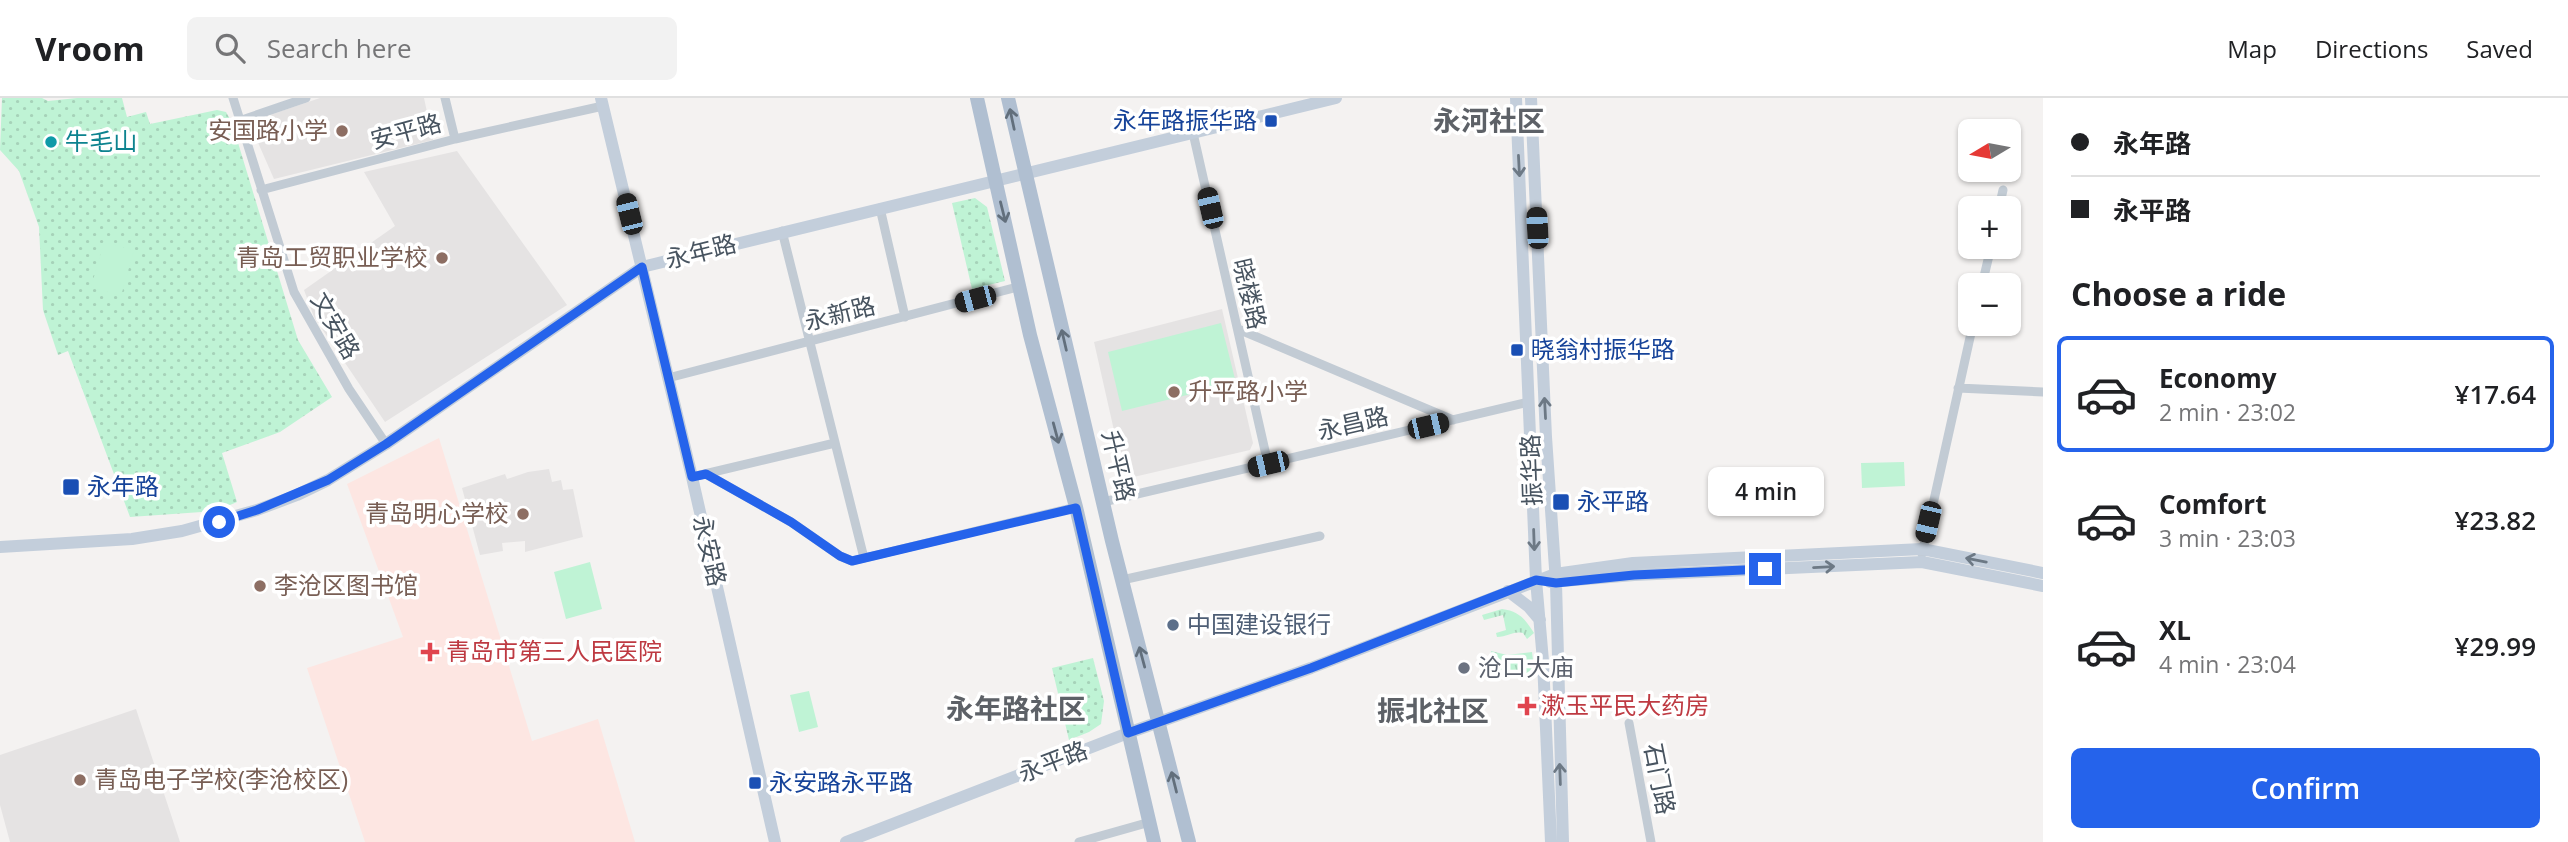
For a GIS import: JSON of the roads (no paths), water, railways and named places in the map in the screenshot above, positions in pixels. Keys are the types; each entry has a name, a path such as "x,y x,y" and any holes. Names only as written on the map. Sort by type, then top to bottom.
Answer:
{"main road":[{"name":"升平路","path":"977,98 1030,335 1076,508 1154,842"},
{"name":"升平路","path":"1008,98 1103,502 1189,842"},
{"name":"永年路","path":"0,547 132,539 219,522 297,495 328,480 386,444 642,267 1336,98"},
{"name":"振华路","path":"1516,98 1536,580 1551,842"},
{"name":"振华路","path":"1531,98 1546,437 1556,578 1563,842"},
{"name":"永安路","path":"602,102 692,477 775,842"},
{"name":"永平路","path":"1556,578 1633,563 1922,549 2043,573"},
{"name":"永平路","path":"846,842 1128,733 1311,668 1536,580 1922,562 2043,586"},
{"path":"1508,591 1529,607 1540,620"}],"street":[{"name":"文安路","path":"233,98 294,292 349,389 386,444"},
{"path":"239,121 306,98"},
{"path":"445,98 455,139"},
{"name":"安平路","path":"261,190 602,102"},
{"name":"晓楼路","path":"1193,133 1268,464"},
{"path":"2002,196 2003,190"},
{"path":"880,208 905,317"},
{"path":"782,231 864,558"},
{"name":"永新路","path":"668,378 1021,286"},
{"path":"1237,328 1453,420"},
{"path":"1922,562 1922,549 1970,336"},
{"path":"1958,388 2043,392"},
{"name":"永昌路","path":"1103,502 1529,402"},
{"path":"692,477 835,443"},
{"path":"706,474 791,522 840,556 852,561 1076,508"},
{"path":"1122,580 1321,537"},
{"name":"石门路","path":"1629,723 1651,842"},
{"path":"1079,842 1150,822"}],"place":[{"name":"永年路振华路","path":"1271,121"},
{"name":"安国路小学","path":"342,131"},
{"name":"牛毛山","path":"51,142"},
{"name":"青岛工贸职业学校","path":"442,258"},
{"name":"晓翁村振华路","path":"1517,350"},
{"name":"升平路小学","path":"1174,392"},
{"name":"永年路","path":"71,487"},
{"name":"永平路","path":"1561,502"},
{"name":"青岛明心学校","path":"523,514"},
{"name":"李沧区图书馆","path":"260,586"},
{"name":"中国建设银行","path":"1173,625"},
{"name":"青岛市第三人民医院","path":"430,652"},
{"name":"沧口大庙","path":"1464,668"},
{"name":"漱玉平民大药房","path":"1527,706"},
{"name":"青岛电子学校(李沧校区)","path":"80,780"},
{"name":"永安路永平路","path":"755,783"}],"district":[{"name":"永河社区","path":"1489,121"},
{"name":"永年路社区","path":"1016,709"},
{"name":"振北社区","path":"1433,711"}]}
